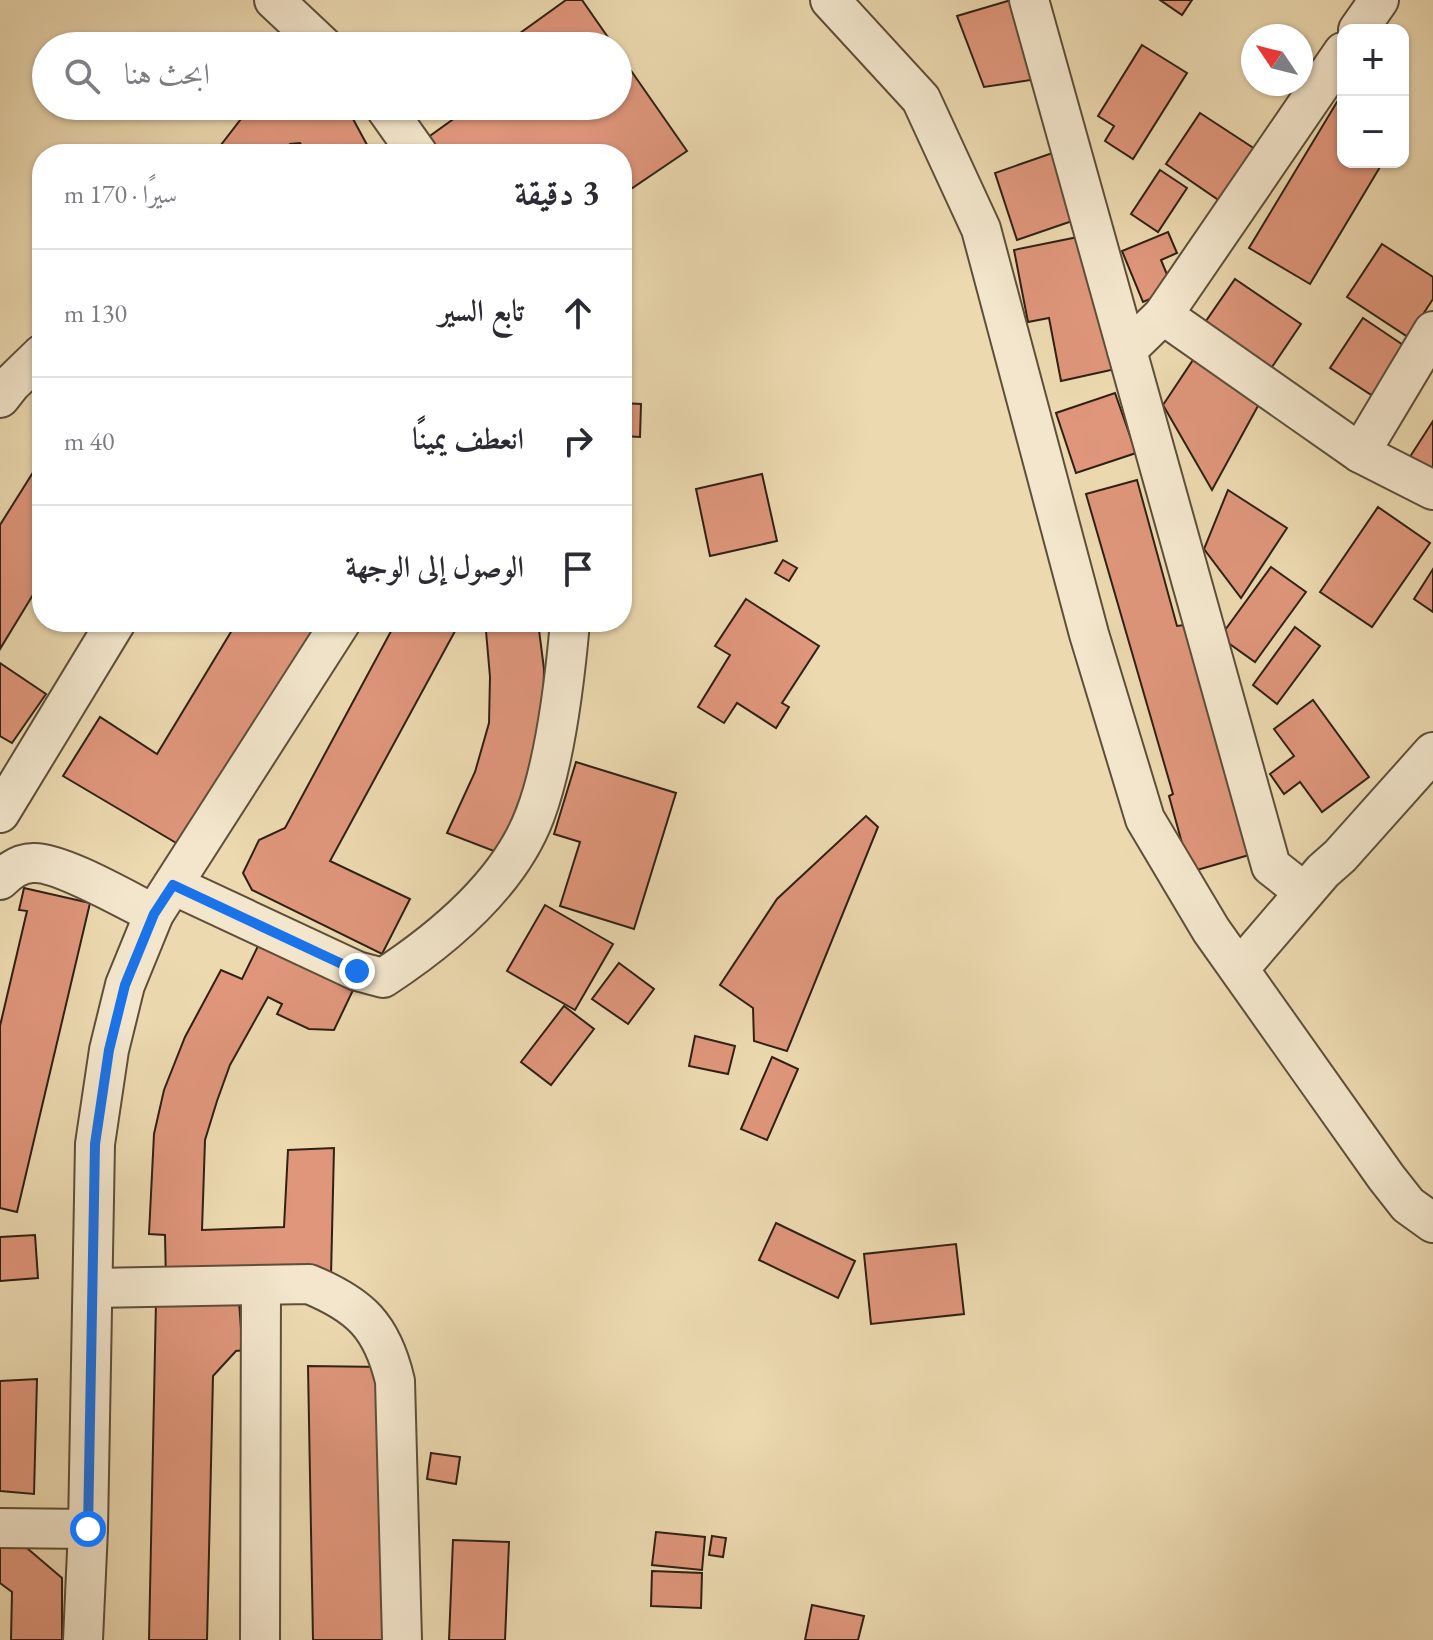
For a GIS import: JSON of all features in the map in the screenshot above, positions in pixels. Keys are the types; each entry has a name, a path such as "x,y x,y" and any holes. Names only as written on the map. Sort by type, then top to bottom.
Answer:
{"street":[{"path":"274,0 308,32"},
{"path":"830,0 921,99 981,229 1089,634 1145,819 1211,930 1408,1205 1433,1223"},
{"path":"1029,0 1271,866 1304,892"},
{"path":"1362,24 1379,0"},
{"path":"1127,350 1163,315 1337,61"},
{"path":"394,120 411,144"},
{"path":"1163,315 1360,453 1433,490"},
{"path":"1360,453 1433,331"},
{"path":"0,398 32,364"},
{"path":"0,813 110,632"},
{"path":"83,1640 95,1144 109,1050 125,985 164,900 335,632"},
{"path":"0,880 10,871 32,863 55,867 164,900 383,978 407,963 490,889 517,850 535,816 550,764 569,632"},
{"path":"1239,969 1304,892 1433,752"},
{"path":"93,1288 309,1284 341,1297 373,1327 388,1352 395,1381 402,1640"},
{"path":"260,1640 261,1285"},
{"path":"0,1528 88,1529"}],"building":[{"path":"566,0 582,0 604,32 521,32"},
{"path":"1011,0 1024,0 1044,78 984,87 957,16"},
{"path":"1160,0 1192,0 1182,15"},
{"path":"1142,45 1187,73 1133,159 1105,141 1114,126 1098,116"},
{"path":"632,72 687,151 632,188 632,144 431,144 427,138 452,120 632,120"},
{"path":"1337,102 1337,168 1379,168 1310,284 1249,248"},
{"path":"1200,113 1255,149 1220,201 1166,164"},
{"path":"240,120 354,120 367,144 300,143 222,144"},
{"path":"1061,150 1075,220 1017,240 995,173"},
{"path":"1160,170 1187,188 1158,232 1131,214"},
{"path":"1168,232 1177,253 1161,260 1173,289 1143,302 1122,251"},
{"path":"1083,236 1120,368 1061,381 1049,318 1028,322 1014,250"},
{"path":"1382,244 1433,277 1433,299 1408,337 1347,297"},
{"path":"1235,279 1301,324 1264,379 1197,334"},
{"path":"1363,318 1412,351 1379,400 1330,368"},
{"path":"1193,360 1259,404 1212,490 1163,405"},
{"path":"1115,393 1136,453 1076,473 1056,413"},
{"path":"632,404 641,404 640,437 632,437"},
{"path":"1433,421 1433,480 1406,463"},
{"path":"32,474 32,596 0,649 0,525"},
{"path":"762,474 777,541 710,556 696,489"},
{"path":"1137,480 1177,626 1184,625 1249,855 1190,872 1169,796 1173,794 1086,494"},
{"path":"1228,490 1287,528 1241,598 1204,549"},
{"path":"1378,507 1430,543 1372,627 1320,592"},
{"path":"783,560 797,568 789,581 775,573"},
{"path":"1271,567 1306,592 1255,662 1220,637"},
{"path":"1433,569 1433,612 1414,599"},
{"path":"746,599 819,646 782,703 789,707 776,728 737,703 724,723 698,707 730,655 715,646"},
{"path":"1295,627 1320,646 1277,704 1253,685"},
{"path":"231,632 313,632 183,847 63,776 100,717 157,754"},
{"path":"391,632 455,632 330,861 410,899 382,954 252,890 243,873 259,840 285,828"},
{"path":"486,632 539,632 544,669 543,718 526,783 499,853 447,833 475,772 489,723 490,677"},
{"path":"0,663 46,694 12,743 0,736"},
{"path":"1313,700 1369,777 1322,812 1300,782 1284,794 1270,774 1294,756 1274,729"},
{"path":"576,762 676,793 634,929 560,906 580,842 554,834"},
{"path":"866,816 878,827 787,1051 754,1041 753,1008 720,985 777,899"},
{"path":"24,888 90,903 17,1212 0,1208 0,1026 27,911 19,910"},
{"path":"545,905 613,944 575,1010 507,971"},
{"path":"259,944 354,988 334,1030 309,1029 277,1014 282,1004 268,997 230,1065 205,1140 202,1230 284,1227 288,1150 334,1148 331,1276 166,1282 165,1235 149,1234 154,1134 164,1090 185,1037 221,970 242,979"},
{"path":"619,963 654,989 628,1024 592,999"},
{"path":"564,1006 594,1029 551,1085 521,1062"},
{"path":"695,1036 735,1046 728,1074 689,1066"},
{"path":"772,1057 798,1069 767,1140 741,1129"},
{"path":"776,1223 855,1261 838,1298 759,1260"},
{"path":"35,1235 38,1278 0,1281 0,1237"},
{"path":"956,1244 964,1314 871,1324 864,1254"},
{"path":"156,1301 239,1301 241,1329 254,1329 255,1349 236,1351 213,1376 207,1640 149,1640"},
{"path":"308,1366 384,1367 390,1640 313,1640"},
{"path":"37,1379 34,1494 0,1491 0,1381"},
{"path":"431,1453 460,1457 456,1484 427,1479"},
{"path":"656,1532 705,1537 702,1570 652,1565"},
{"path":"712,1536 726,1538 723,1557 709,1555"},
{"path":"453,1540 509,1542 505,1640 449,1640"},
{"path":"21,1543 62,1578 62,1640 11,1640 12,1592 0,1583 0,1544"},
{"path":"652,1571 702,1573 701,1608 651,1606"},
{"path":"812,1605 864,1616 858,1640 805,1640"}],"route":[{"path":"88,1529 95,1144 109,1050 125,985 154,914 173,885 357,971"}]}
